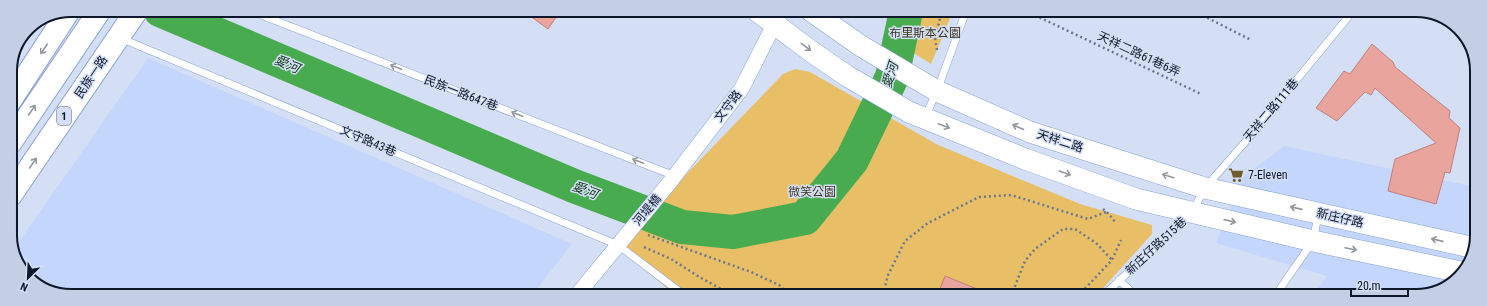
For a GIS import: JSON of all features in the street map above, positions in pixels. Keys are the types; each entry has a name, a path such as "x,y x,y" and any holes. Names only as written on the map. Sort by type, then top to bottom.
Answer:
{"main road":[{"path":"17,133 95,17"},
{"name":"1","path":"118,38 132,17"},
{"path":"17,90 64,18"},
{"name":"民族一路","path":"17,187 118,38"}],"street":[{"name":"文守路","path":"672,179 742,88 778,17"},
{"path":"778,17 847,76 916,114 1025,159 1136,199 1456,271"},
{"name":"天祥二路","path":"820,17 861,46 929,86 1030,132 1205,188"},
{"name":"河堤橋","path":"621,241 672,179"},
{"name":"新庄仔路","path":"1205,188 1469,247"},
{"path":"582,289 621,241"}],"lane":[{"name":"民族一路647巷","path":"266,17 672,179"},
{"path":"916,114 963,17"},
{"name":"天祥二路111巷","path":"1192,212 1205,188 1253,133 1348,17"},
{"name":"文守路43巷","path":"118,38 621,241 677,289"},
{"name":"新庄仔路515巷","path":"1110,289 1192,212"},
{"path":"1280,289 1313,240 1318,214"},
{"path":"1120,280 1129,289"}],"path":[{"name":"天祥二路61巷6弄","path":"1039,17 1202,94"},
{"path":"1206,17 1251,40"},
{"path":"885,289 888,275 905,241 928,223 979,197 1011,195 1088,219 1136,199"},
{"path":"1014,289 1025,261 1035,250 1063,229 1075,229 1096,244 1112,260"},
{"path":"621,241 648,235 751,272 779,285 783,289"},
{"path":"1085,289 1112,260 1121,240"},
{"path":"621,241 671,259 721,289"}],"shaded area":[{"path":"148,58 572,244 537,289 64,289 48,283 48,258 22,258 18,243"},
{"path":"1284,146 1470,186 1470,242 1468,249 1461,265 1454,273 1446,280 1426,288 1317,289 1327,276 1216,243 1242,178"}],"green space":[{"name":"布里斯本公園","path":"912,17 951,17 931,64 898,43 905,37"},
{"name":"微笑公園","path":"795,69 810,72 938,145 1080,204 1152,225 1152,234 1102,289 668,289 617,246 783,74"}],"building":[{"path":"532,17 556,17 548,29"},
{"path":"1372,44 1393,62 1395,67 1450,111 1449,118 1460,128 1450,173 1445,172 1436,204 1388,191 1395,159 1436,143 1375,88 1371,95 1365,92 1337,121 1316,108 1344,71 1350,74"},
{"path":"945,276 977,289 940,289"}],"waterway":[{"name":"愛河","path":"176,17 574,186 682,227 733,232 805,218 852,160 892,77 905,17"}],"place":[{"name":"7-Eleven","path":"1236,175"}]}
